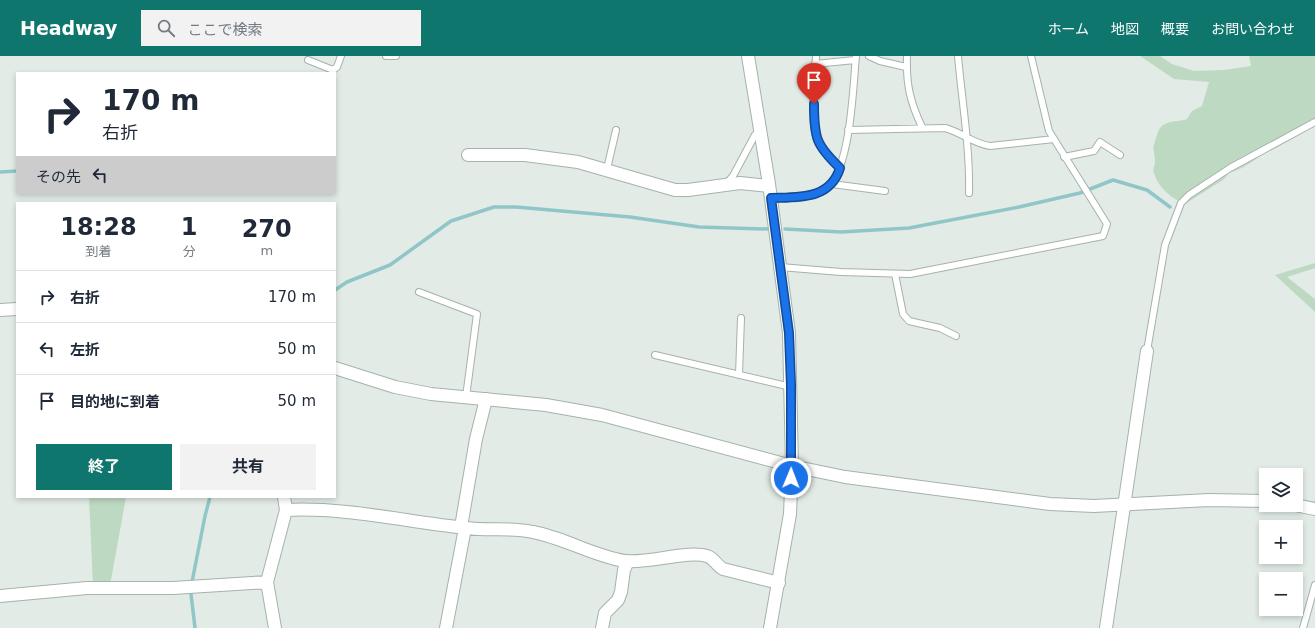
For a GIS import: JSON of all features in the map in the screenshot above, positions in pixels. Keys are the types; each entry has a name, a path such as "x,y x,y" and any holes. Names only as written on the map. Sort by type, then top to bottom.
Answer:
{"street":[{"path":"748,56 770,192 789,333 792,466 790,514 770,628"},
{"path":"468,155 525,155 578,162 675,190 688,190 726,184 770,192"},
{"path":"0,310 16,309"},
{"path":"1106,628 1126,505 1148,351"},
{"path":"336,368 395,387 431,394 546,405 602,415 792,466 845,477 1050,504 1126,505 1209,500 1259,501"},
{"path":"446,628 463,528 474,446 486,399"},
{"path":"275,628 268,582 286,510 284,498"},
{"path":"1303,507 1315,509"},
{"path":"286,510 307,509 333,511 463,528 512,529 533,532 612,558 628,561 699,555 713,559 717,566 723,569 779,583"},
{"path":"602,628 605,613 618,600 622,592 624,570 628,561"},
{"path":"0,596 87,588 172,588 268,582"}],"lane":[{"path":"308,60 333,70 341,56"},
{"path":"386,56 396,56"},
{"path":"816,56 814,130 818,142 827,155 840,168"},
{"path":"869,56 880,61 906,67"},
{"path":"907,56 906,67 908,93 922,127"},
{"path":"958,56 970,162 969,193"},
{"path":"780,267 910,274 1103,236 1106,224 1049,131 1031,56"},
{"path":"770,192 808,196 823,192 832,184 840,168 846,150 856,58 815,64"},
{"path":"1148,351 1165,245 1181,203 1189,195 1230,168 1315,122"},
{"path":"848,130 922,127 945,128 956,130 981,145 990,146 1054,139"},
{"path":"607,170 616,130"},
{"path":"726,184 733,176 755,135 760,131"},
{"path":"1064,157 1094,151 1100,142 1120,155"},
{"path":"832,184 884,191"},
{"path":"895,274 903,314 909,321 940,328 956,336"},
{"path":"419,292 477,314 466,397"},
{"path":"739,375 741,318"},
{"path":"655,355 791,387"},
{"path":"1303,628 1315,585"}],"green space":[{"path":"1140,56 1160,56 1172,64 1194,71 1224,70 1251,66 1249,56 1315,56 1315,118 1269,144 1263,153 1252,162 1240,169 1230,172 1223,180 1185,204 1166,192 1156,178 1153,170 1155,162 1154,146 1158,131 1163,125 1169,122 1187,119 1192,111 1202,106 1209,82 1174,79"},
{"path":"1315,263 1315,268 1287,277 1315,299 1315,312 1275,275"},
{"path":"89,498 126,498 111,580 109,584 93,586"}],"waterway":[{"path":"0,172 16,171"},
{"path":"785,229 841,232 909,228 1019,207 1080,193 1113,180 1147,190 1170,207"},
{"path":"336,289 347,282 390,265 451,221 494,207 516,207 630,217 699,227 768,229"},
{"path":"192,582 210,498"},
{"path":"191,594 195,628"}],"route":[{"path":"791,478 791,385 789,333 771,198 808,196 823,192 832,184 838,174 840,168 827,155 818,142 814,130 814,104"}]}
